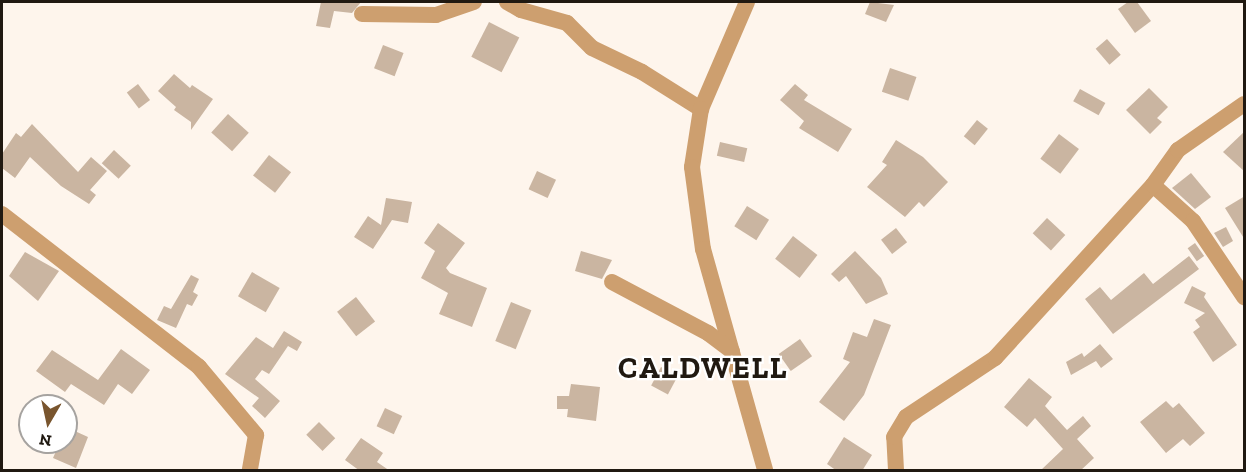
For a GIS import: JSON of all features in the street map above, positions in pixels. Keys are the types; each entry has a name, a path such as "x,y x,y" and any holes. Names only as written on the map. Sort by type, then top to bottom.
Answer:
{"street":[{"path":"362,14 436,15 474,2"},
{"path":"507,2 521,10 567,22 592,48 642,72 701,109"},
{"path":"747,2 701,109 692,167 694,197 703,249 765,471"},
{"path":"896,471 894,437 906,417 1001,352 1153,185 1178,150 1245,104"},
{"path":"1153,185 1193,221 1245,297"},
{"path":"2,214 199,367 256,435 250,471"},
{"path":"612,282 708,333 732,351"}],"building":[{"path":"321,2 361,2 352,13 334,11 330,28 316,26"},
{"path":"870,2 894,5 886,22 865,14"},
{"path":"1128,2 1137,2 1151,21 1135,33 1118,9"},
{"path":"489,22 519,37 502,72 471,57"},
{"path":"1107,39 1121,55 1109,65 1096,49"},
{"path":"383,45 404,53 395,76 374,68"},
{"path":"890,68 916,77 908,101 882,92"},
{"path":"174,74 190,88 192,85 213,99 191,130 191,122 174,110 176,107 158,91"},
{"path":"138,84 150,100 139,108 127,92"},
{"path":"795,84 808,95 804,100 852,129 838,152 799,128 804,121 780,100"},
{"path":"1149,88 1168,107 1157,118 1162,122 1150,134 1126,110"},
{"path":"1080,89 1105,103 1099,115 1073,101"},
{"path":"228,114 249,133 232,151 211,133"},
{"path":"977,120 988,129 975,145 964,136"},
{"path":"32,124 78,172 91,157 107,171 90,190 96,195 89,204 61,186 30,157 15,178 2,168 2,154 16,133 21,137"},
{"path":"1245,131 1245,172 1223,152"},
{"path":"1059,134 1079,149 1060,174 1040,159"},
{"path":"896,140 923,157 948,182 924,207 919,202 905,217 867,187 887,165 882,162"},
{"path":"720,142 747,148 744,162 717,156"},
{"path":"114,150 131,166 119,179 102,163"},
{"path":"269,155 291,172 275,193 253,175"},
{"path":"537,171 556,180 548,198 529,189"},
{"path":"1191,173 1211,197 1195,209 1172,188"},
{"path":"1245,196 1245,240 1225,208"},
{"path":"386,198 412,202 408,223 392,220 373,249 354,237 368,216 381,225"},
{"path":"747,206 769,220 756,240 734,226"},
{"path":"1047,218 1065,235 1051,250 1033,233"},
{"path":"438,223 465,243 446,268 450,273 487,288 472,327 439,314 448,293 421,278 435,251 424,243"},
{"path":"1226,227 1233,241 1223,247 1214,233"},
{"path":"896,228 907,242 892,254 881,240"},
{"path":"793,236 817,255 800,278 775,259"},
{"path":"1195,243 1204,256 1197,261 1188,248"},
{"path":"581,251 612,260 602,279 575,271"},
{"path":"855,251 881,278 888,294 866,304 846,276 839,282 831,274"},
{"path":"25,252 59,271 38,301 9,276"},
{"path":"1189,256 1199,269 1113,334 1085,299 1100,287 1111,300 1144,273 1153,284"},
{"path":"252,272 280,288 266,312 238,296"},
{"path":"191,275 199,279 193,292 198,295 192,306 187,304 176,328 157,320 164,306 171,309"},
{"path":"1192,286 1206,293 1204,297 1237,345 1213,362 1193,332 1200,327 1195,320 1205,313 1184,303"},
{"path":"356,297 375,321 356,336 337,312"},
{"path":"511,302 531,310 516,349 495,341"},
{"path":"874,319 891,325 864,395 844,421 819,402 850,362 843,359 853,332 867,337"},
{"path":"284,331 302,342 297,351 288,346 269,374 262,370 255,379 280,401 265,418 252,406 259,398 225,374 256,337 273,348"},
{"path":"800,339 812,356 791,371 779,354"},
{"path":"1100,344 1113,359 1101,368 1096,361 1071,375 1066,362 1082,353 1084,357"},
{"path":"121,349 150,370 132,394 118,384 104,405 71,384 65,392 36,371 52,350 98,380"},
{"path":"661,367 678,376 668,394 651,386"},
{"path":"1029,378 1052,397 1045,406 1067,430 1083,416 1091,426 1077,439 1094,458 1080,471 1040,471 1063,449 1035,418 1027,427 1004,407"},
{"path":"571,384 600,387 596,421 567,417 568,409 557,409 557,396 569,396"},
{"path":"1166,401 1173,408 1179,403 1205,433 1190,446 1183,439 1166,453 1140,422"},
{"path":"385,408 402,416 394,434 377,426"},
{"path":"319,422 335,438 323,451 306,435"},
{"path":"78,432 88,437 76,468 53,458 55,454 78,454"},
{"path":"844,437 872,455 862,471 837,471 827,464"},
{"path":"361,438 383,453 377,462 390,471 360,471 345,460"}],"district":[{"name":"CALDWELL","path":"703,368"}]}
